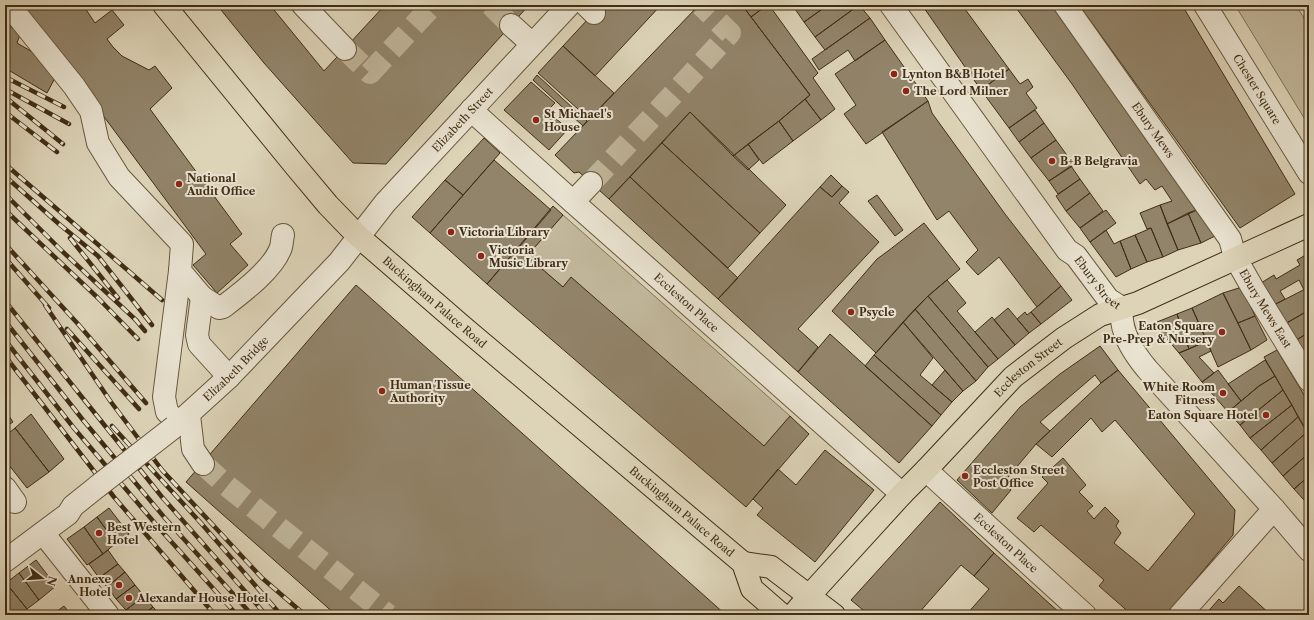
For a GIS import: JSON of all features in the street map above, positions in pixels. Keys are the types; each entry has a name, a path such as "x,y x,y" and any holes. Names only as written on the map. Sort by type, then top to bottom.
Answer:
{"main road":[{"name":"Buckingham Palace Road","path":"164,5 328,205 358,236 463,327 743,563 752,589 782,615"},
{"name":"Eccleston Street","path":"793,615 902,494 1013,377 1076,329 1100,315 1138,303 1309,225"},
{"name":"Buckingham Palace Road","path":"743,563 771,567 834,615"}],"street":[{"path":"303,5 345,49"},
{"name":"Elizabeth Street","path":"358,236 385,203 569,5"},
{"name":"Ebury Street","path":"891,5 1067,250 1076,256 1108,299 1122,308 1120,319 1126,336 1140,360 1309,550"},
{"name":"Ebury Mews","path":"1065,5 1230,239 1236,258"},
{"name":"Chester Square","path":"1205,5 1309,173"},
{"path":"12,9 74,86 91,111 98,143 119,177 182,244 164,397 167,412 181,422 193,449 203,464"},
{"path":"511,25 532,44"},
{"name":"Eccleston Place","path":"471,110 902,494"},
{"path":"573,202 591,183"},
{"path":"180,271 202,297 219,308 223,307 249,288 275,259 281,247 282,235"},
{"name":"Elizabeth Bridge","path":"5,561 68,514 73,506 181,422 229,377 339,262 358,236"},
{"name":"Ebury Mews East","path":"1236,258 1309,380"},
{"path":"202,297 197,335 199,344 229,377"},
{"name":"Eccleston Place","path":"926,470 1085,615"},
{"path":"1180,615 1274,509"},
{"path":"43,533 108,615"}],"shaded area":[{"path":"1235,5 1296,5 1309,27 1309,126"},
{"path":"563,215 790,416 764,446 571,278 563,287 527,256"}],"building":[{"name":"National Audit Office","path":"21,5 83,5 95,23 112,10 124,25 107,39 113,47 122,56 149,70 155,66 172,88 150,109 242,234 230,244 248,265 217,293 193,265 206,254"},
{"path":"217,5 270,5 324,71 385,5 529,5 386,164 353,163 264,63"},
{"path":"601,5 661,5 595,76 563,46"},
{"path":"699,5 742,5 810,95 733,156 690,112 609,199 579,172 574,173 555,155"},
{"path":"742,5 767,5 751,17"},
{"path":"769,5 818,73 813,78 835,109 821,120 805,99 810,95 751,17"},
{"path":"784,5 795,5 788,10"},
{"path":"828,5 804,22 793,6"},
{"path":"828,5 859,5 815,37 804,22"},
{"path":"859,5 870,18 825,50 815,37"},
{"path":"922,5 962,5 1009,69 981,90"},
{"path":"1014,5 1054,5 1199,209 1167,224 1160,205 1172,201 1162,186 1155,190 1146,179 1140,184 1072,84"},
{"path":"1079,5 1182,5 1295,194 1240,228"},
{"path":"870,18 885,40 855,61 848,50 819,70 812,59"},
{"path":"5,24 21,32 17,43 46,60 56,76 47,93 5,68"},
{"path":"885,40 928,101 866,144 844,114 856,105 835,74"},
{"path":"563,46 614,93 589,119 538,73"},
{"path":"1009,69 1020,84 1028,79 1033,87 1026,93 1037,108 1009,128 981,90"},
{"path":"537,75 587,121 583,126 533,80"},
{"name":"St Michael's House","path":"531,82 555,103 547,111 568,129 549,150 504,110"},
{"path":"805,99 821,120 793,141 779,121"},
{"path":"928,101 932,113 1005,214 1061,286 1037,307 999,257 978,275 966,262 978,250 949,211 937,220 882,132"},
{"path":"1035,110 1044,123 1019,142 1009,128"},
{"path":"690,112 786,205 760,233 662,143"},
{"path":"779,121 793,141 763,164 748,144"},
{"path":"1044,123 1056,140 1031,158 1019,142"},
{"path":"484,138 500,153 463,195 445,180"},
{"name":"B+B Belgravia","path":"1056,140 1074,165 1049,181 1031,158"},
{"path":"662,143 760,233 728,268 630,177"},
{"path":"748,144 759,160 748,170 733,156"},
{"path":"494,160 551,210 487,284 430,233"},
{"path":"1071,166 1080,179 1058,194 1049,181"},
{"path":"831,175 842,186 832,197 820,187"},
{"path":"630,177 738,278 718,299 609,199"},
{"path":"1080,179 1090,193 1066,211 1056,196"},
{"path":"445,180 463,195 430,233 412,217"},
{"path":"842,186 849,192 839,203 879,242 798,329 818,347 798,372 718,299 820,187 832,197"},
{"path":"1090,193 1103,211 1080,228 1066,211"},
{"path":"877,195 903,230 895,236 868,201"},
{"path":"1160,205 1178,250 1163,257 1151,228 1147,229 1140,213"},
{"path":"553,206 563,215 527,256 563,287 571,277 764,446 790,416 809,434 746,507 487,284"},
{"path":"1199,209 1219,234 1201,243 1188,213"},
{"path":"1106,210 1116,223 1090,242 1080,228"},
{"path":"1188,213 1201,243 1178,250 1167,224"},
{"path":"924,223 960,269 928,296 876,353 832,311 877,259"},
{"path":"1151,228 1163,257 1147,262 1135,235"},
{"path":"1106,230 1114,244 1120,241 1131,269 1116,277 1090,242"},
{"path":"1135,235 1147,262 1131,269 1120,241"},
{"path":"1309,253 1309,287 1304,290 1299,280 1280,291 1285,299 1274,305 1261,283 1274,275 1276,279 1300,265 1297,260"},
{"path":"947,280 966,303 957,311 998,359 988,367 928,296"},
{"path":"356,285 726,615 336,615 186,482"},
{"path":"1061,286 1072,300 1041,324 1031,312"},
{"path":"1242,287 1255,316 1238,323 1223,293"},
{"path":"1309,287 1309,310 1285,324 1274,305"},
{"name":"Eaton Square Pre-Prep & Nursery","path":"1223,293 1251,350 1218,367 1192,308"},
{"path":"928,296 988,367 976,381 915,309"},
{"path":"1008,308 1029,333 1015,345 994,320"},
{"path":"1192,308 1207,341 1189,349 1177,314"},
{"path":"915,309 976,381 963,391 903,322"},
{"path":"1309,310 1309,332 1295,341 1285,324"},
{"path":"1025,312 1027,315 1031,312 1041,324 1029,333 1017,319"},
{"path":"1177,314 1189,349 1179,353 1156,326 1157,322"},
{"path":"1255,316 1267,340 1251,350 1238,323"},
{"path":"992,317 1015,345 998,359 975,332"},
{"path":"903,322 933,358 920,375 952,402 941,415 874,355"},
{"path":"1309,332 1309,356 1306,358 1295,341"},
{"path":"830,334 932,426 899,463 798,372"},
{"path":"1207,341 1211,351 1199,357 1214,373 1202,382 1179,353"},
{"path":"1100,346 1118,370 1101,383 1095,375 1040,422 1050,431 1036,444 1004,482 1011,490 992,513 957,480 1020,407 1060,374"},
{"path":"1277,350 1309,403 1309,435 1264,357"},
{"path":"874,355 941,415 932,426 865,366"},
{"path":"1265,360 1275,376 1259,386 1241,401 1228,384"},
{"path":"945,370 963,391 952,402 932,385"},
{"path":"1118,370 1235,510 1233,535 1166,615 1154,615 1148,610 1144,615 1132,615 1099,586 1104,580 1041,525 1034,532 1017,518 1048,483 1042,477 1063,458 1086,485 1079,492 1093,506 1087,511 1094,519 1105,507 1119,521 1116,526 1121,533 1114,543 1148,571 1195,514 1115,420 1102,432 1091,418 1052,457 1036,444 1101,383"},
{"name":"White Room Fitness","path":"1218,370 1241,401 1228,412 1202,382"},
{"path":"1275,376 1283,390 1240,425 1228,412 1259,386"},
{"name":"Eaton Square Hotel","path":"1283,390 1292,405 1250,438 1240,425"},
{"path":"1292,405 1298,417 1261,450 1250,438"},
{"path":"5,410 13,422 5,427"},
{"path":"31,414 64,459 49,472 15,428"},
{"path":"1298,417 1307,432 1272,463 1261,450"},
{"path":"15,428 49,472 27,488 5,460 5,436"},
{"path":"1307,432 1309,435 1309,453 1283,476 1272,463"},
{"path":"825,450 874,490 815,562 757,515 763,508 753,499 778,469 796,485"},
{"path":"1309,453 1309,476 1294,489 1283,476"},
{"path":"1309,476 1309,496 1304,500 1294,489"},
{"path":"1309,496 1309,505 1304,500"},
{"path":"940,502 994,553 974,576 961,565 917,615 869,615 851,600"},
{"path":"109,508 129,534 116,543 97,517"},
{"path":"97,517 116,543 103,554 84,527"},
{"path":"84,527 103,554 87,565 67,539"},
{"path":"108,550 118,564 99,578 89,564"},
{"path":"994,553 1062,615 966,615 989,589 974,576"},
{"path":"36,560 56,586 39,600 19,573"},
{"path":"118,564 125,572 107,587 99,578"},
{"path":"125,572 135,585 116,599 107,587"},
{"path":"19,573 39,600 27,609 6,583"},
{"path":"6,583 27,609 20,615 5,615"},
{"path":"135,585 144,596 126,610 116,599"},
{"path":"1239,586 1271,615 1205,615 1219,599 1223,603"},
{"path":"144,596 153,607 143,615 130,615 126,610"},
{"path":"64,606 71,615 52,615"},
{"path":"153,607 160,615 143,615"}],"tunnel":[{"path":"345,49 370,73 433,5"},
{"path":"491,5 511,25"},
{"path":"591,183 730,33 701,5"},
{"path":"203,464 226,485 388,615"}],"railway":[{"path":"5,77 64,107"},
{"path":"5,89 69,124"},
{"path":"5,97 63,144"},
{"path":"5,112 57,152"},
{"path":"5,164 162,300"},
{"path":"5,176 98,256 152,325"},
{"path":"5,194 63,252 137,321"},
{"path":"5,210 98,298 138,339"},
{"path":"70,238 118,298"},
{"path":"5,244 78,324 146,403"},
{"path":"5,258 49,308"},
{"path":"5,301 162,497 266,615"},
{"path":"45,305 111,402 162,470 262,578 305,615"},
{"path":"134,318 145,331"},
{"path":"5,321 83,420 164,517 252,615"},
{"path":"67,329 139,409"},
{"path":"5,340 73,427 159,528 237,615"},
{"path":"5,356 114,497 215,615"},
{"path":"112,426 200,522 281,615"}],"place":[{"name":"Lynton B&B Hotel","path":"894,74"},
{"name":"The Lord Milner","path":"906,91"},
{"name":"St Michael's House","path":"536,120"},
{"name":"B+B Belgravia","path":"1052,161"},
{"name":"National Audit Office","path":"179,184"},
{"name":"Victoria Library","path":"451,232"},
{"name":"Victoria Music Library","path":"481,256"},
{"name":"Psycle","path":"851,312"},
{"name":"Eaton Square Pre-Prep & Nursery","path":"1222,332"},
{"name":"Human Tissue Authority","path":"382,391"},
{"name":"White Room Fitness","path":"1223,393"},
{"name":"Eaton Square Hotel","path":"1266,415"},
{"name":"Eccleston Street Post Office","path":"965,476"},
{"name":"Best Western Hotel","path":"99,533"},
{"name":"Annexe Hotel","path":"119,585"},
{"name":"Alexandar House Hotel","path":"129,598"}]}
